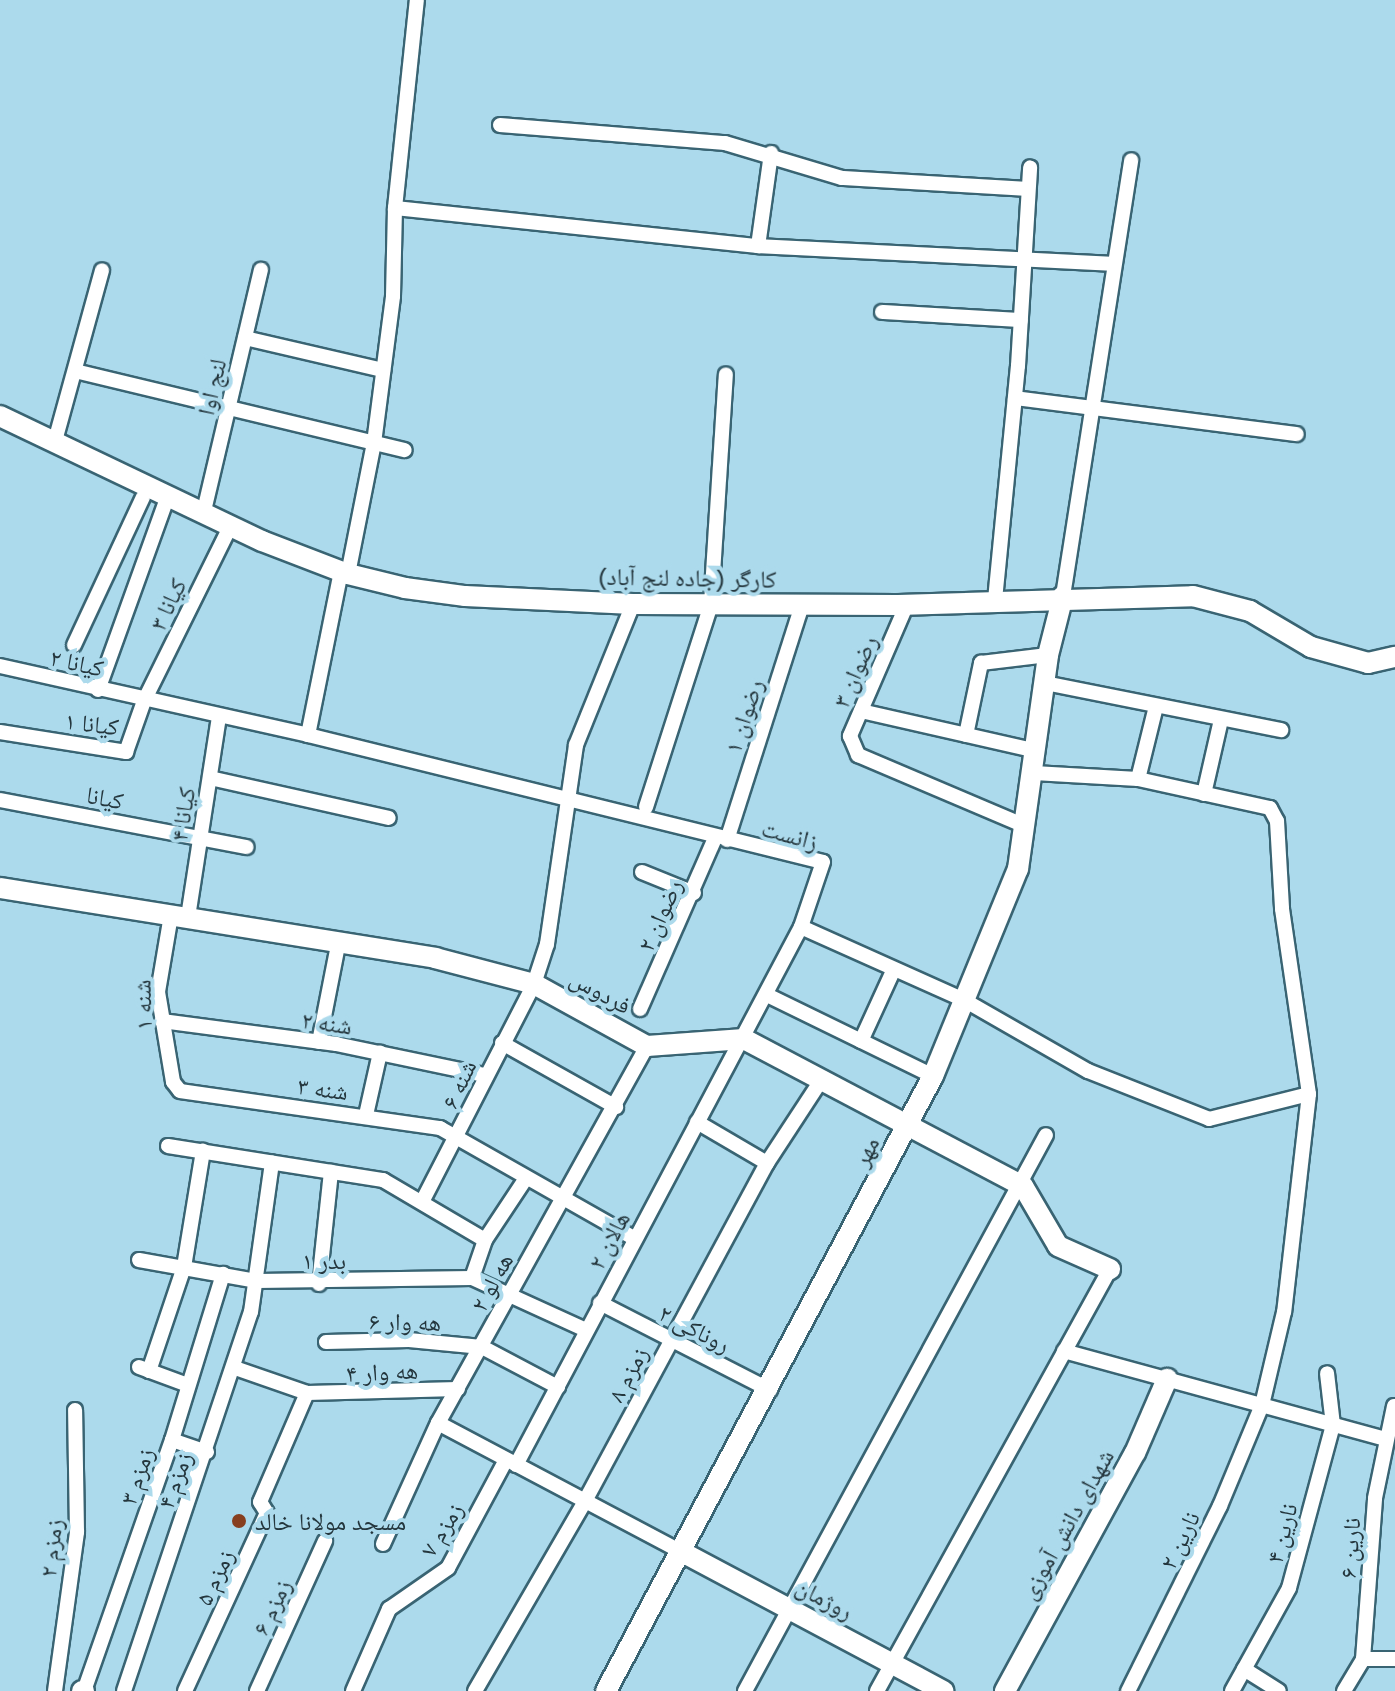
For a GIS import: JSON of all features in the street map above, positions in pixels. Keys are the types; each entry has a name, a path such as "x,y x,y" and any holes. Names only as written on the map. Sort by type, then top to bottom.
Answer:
{"street":[{"path":"308,735 374,443 417,0"},
{"path":"500,125 725,143 771,153 842,178 1026,189"},
{"path":"758,246 771,153"},
{"path":"1063,596 1089,410 1131,160"},
{"path":"995,600 1015,398 1026,259 1026,189 1030,167"},
{"path":"395,208 758,246 1114,264"},
{"path":"55,441 102,270"},
{"name":"لنج اوا","path":"203,515 261,270"},
{"path":"882,312 1021,320"},
{"path":"245,338 383,370"},
{"path":"75,371 405,450"},
{"path":"646,807 711,604 726,374"},
{"path":"1015,398 1089,410 1297,434"},
{"name":"کارگر (جاده لنج آباد)","path":"0,416 203,515 345,572 465,596 633,604 802,605 907,604 1063,596 1193,596 1250,611 1311,647 1368,663 1395,657"},
{"path":"74,645 143,497"},
{"path":"98,690 167,498"},
{"name":"کیانا ۳","path":"144,701 230,527"},
{"name":"مهر","path":"606,1691 770,1390 933,1076 1018,869 1034,773 1048,655 1063,596"},
{"path":"534,984 547,944 576,745 633,604"},
{"name":"رضوان ۳","path":"907,604 850,736 858,755 1025,826"},
{"name":"رضوان ۱","path":"721,839 802,605"},
{"path":"966,735 981,663 1048,655"},
{"name":"کیانا ۲","path":"0,666 144,701"},
{"path":"1045,683 1281,730"},
{"name":"زانست","path":"144,701 308,735 823,862 801,927"},
{"name":"کیانا ۱","path":"0,732 126,752 144,701"},
{"path":"1138,779 1156,706"},
{"path":"861,711 1037,751"},
{"name":"کیانا ۴","path":"180,916 201,838 219,717"},
{"path":"1204,794 1221,720"},
{"name":"نارین ۲","path":"1034,773 1138,779 1270,808 1277,821 1282,909 1309,1094 1284,1312 1262,1405 1220,1506 1128,1691"},
{"path":"210,778 389,818"},
{"name":"کیانا","path":"0,800 247,847"},
{"name":"رضوان ۲","path":"640,1009 721,839"},
{"path":"642,872 694,893"},
{"name":"فردوس","path":"0,888 339,940 534,984 647,1046"},
{"name":"شنه ۱","path":"180,916 158,992 173,1082 180,1091"},
{"path":"744,1039 801,927 893,971 964,1000 1088,1071 1209,1119 1309,1094"},
{"path":"319,1042 339,940"},
{"path":"861,1041 893,971"},
{"name":"شنه ۶","path":"422,1202 534,984"},
{"path":"767,995 933,1076"},
{"name":"شنه ۲","path":"162,1021 319,1042 485,1075"},
{"path":"647,1046 744,1039 1023,1186 1058,1246 1110,1269 877,1691"},
{"name":"هالان ۲","path":"511,1462 558,1387 634,1238 744,1039"},
{"path":"502,1043 616,1107"},
{"name":"هه لو ۲","path":"383,1544 438,1423 482,1347 508,1293 616,1107 647,1046"},
{"path":"366,1115 380,1053"},
{"name":"زمزم ۸","path":"475,1691 585,1501 767,1163 822,1079"},
{"name":"شنه ۳","path":"180,1091 366,1115 440,1128 561,1200 634,1238"},
{"path":"697,1122 767,1163"},
{"path":"745,1691 895,1407 1023,1186 1046,1135"},
{"path":"168,1146 383,1180 485,1240"},
{"path":"188,1385 144,1369 184,1267 203,1151"},
{"name":"زمزم ۴","path":"124,1691 235,1368 257,1281 272,1162"},
{"path":"319,1284 331,1172"},
{"path":"472,1278 485,1240 526,1178"},
{"name":"بدر ۱","path":"139,1260 257,1281 319,1284 472,1278 586,1330"},
{"name":"زمزم ۳","path":"83,1691 172,1440 223,1274"},
{"name":"روناکی ۲","path":"600,1303 770,1390"},
{"name":"هه وار ۶","path":"326,1342 409,1340 482,1347"},
{"path":"482,1347 558,1387"},
{"path":"1064,1351 1386,1439"},
{"path":"235,1368 307,1393"},
{"name":"نارین ۴","path":"1232,1691 1289,1588 1333,1425 1327,1373"},
{"name":"شهدای دانش آموزی","path":"1005,1691 1135,1453 1167,1379"},
{"name":"هه وار ۴","path":"307,1393 458,1389"},
{"name":"زمزم ۵","path":"185,1691 267,1513 260,1502 307,1393"},
{"name":"نارین ۶","path":"1344,1691 1363,1659 1375,1498 1394,1406"},
{"name":"زمزم ۲","path":"55,1691 77,1532 75,1410"},
{"path":"438,1423 682,1552"},
{"path":"172,1440 207,1452"},
{"name":"زمزم ۷","path":"353,1691 389,1609 448,1568 511,1462"},
{"name":"زمزم ۶","path":"257,1691 325,1541"},
{"name":"روژمان","path":"682,1552 943,1691"},
{"path":"1363,1659 1395,1659"},
{"path":"1244,1669 1279,1691"}],"place":[{"name":"مسجد مولانا خالد","path":"239,1521"}]}
